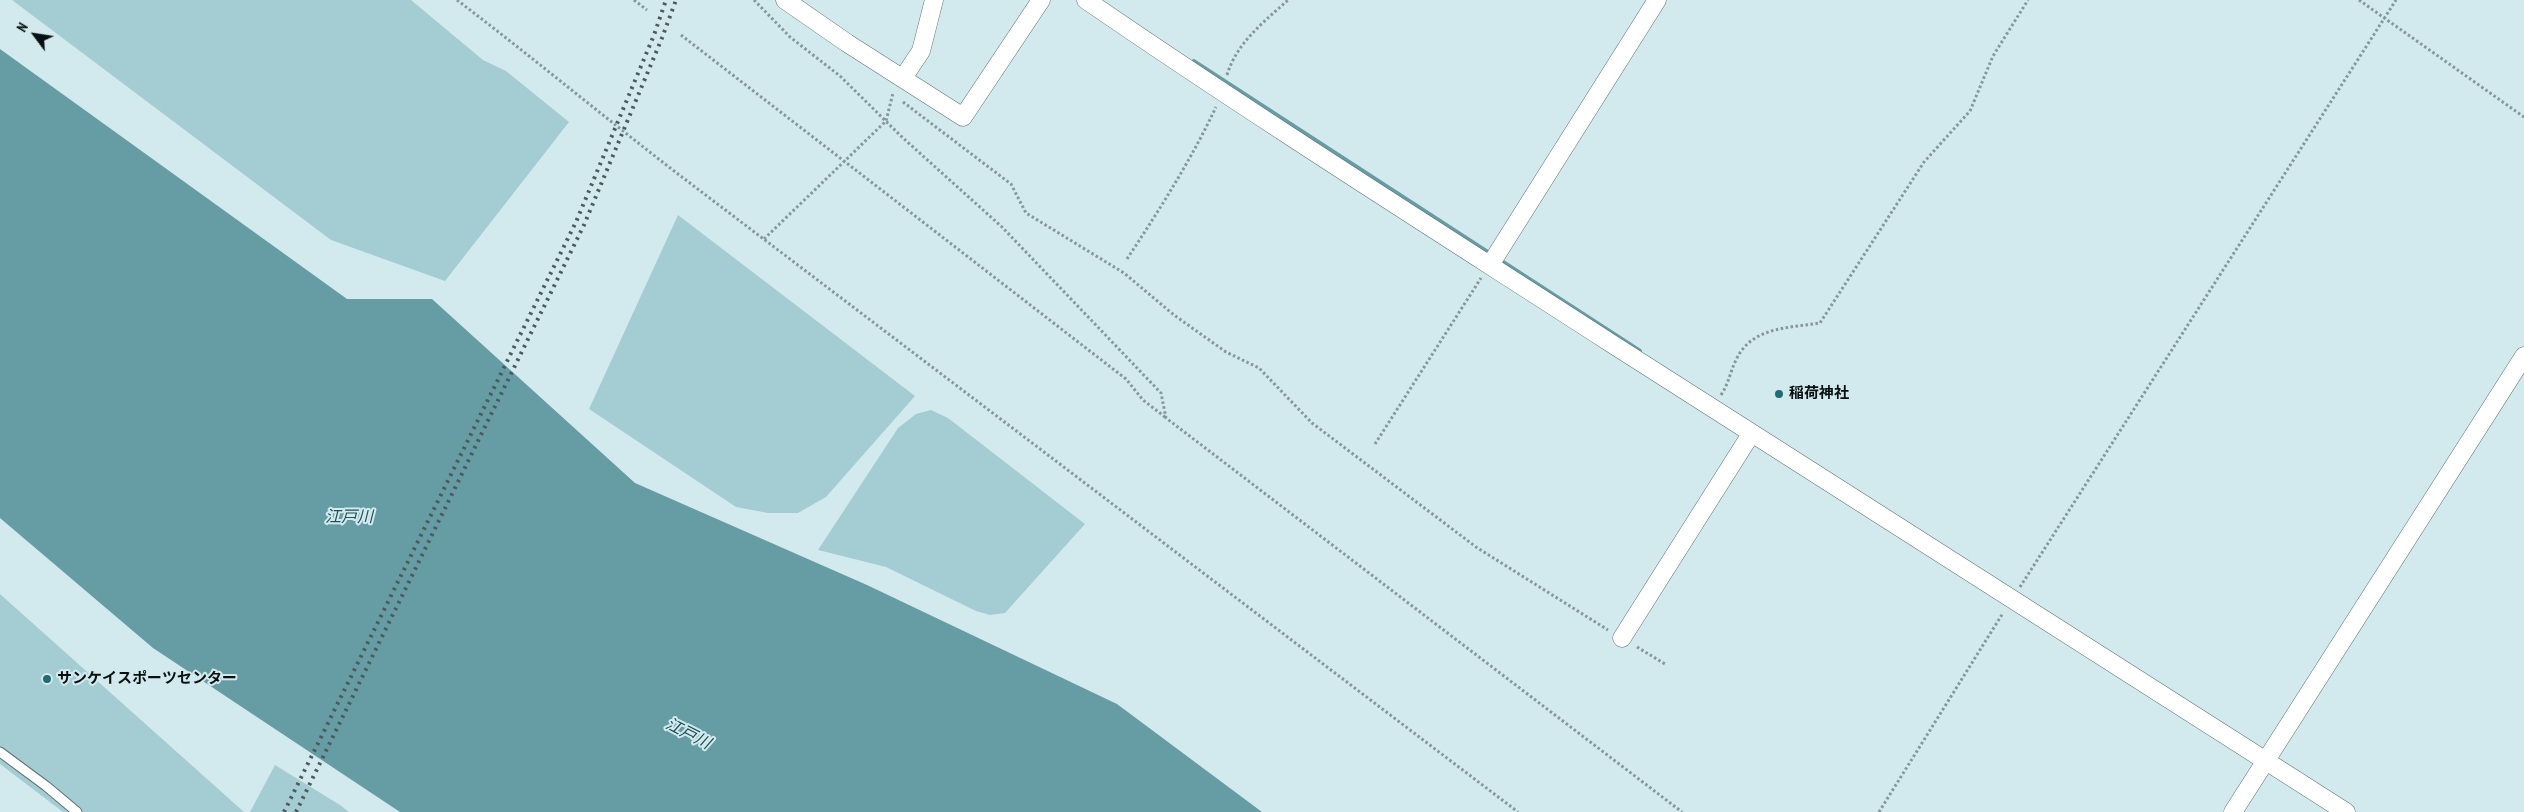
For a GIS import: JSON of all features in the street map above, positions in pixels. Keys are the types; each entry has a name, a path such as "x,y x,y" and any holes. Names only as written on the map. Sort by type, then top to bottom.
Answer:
{"street":[{"path":"786,0 963,117 1041,0"},
{"path":"903,78 921,51 934,0"},
{"path":"1086,0 1222,94 1494,258 1751,434 2346,812"},
{"path":"1494,258 1657,0"},
{"path":"2233,812 2524,356"},
{"path":"1622,638 1751,434"}],"lane":[{"path":"0,752 77,812"}],"path":[{"path":"457,0 547,68 580,99 1518,812"},
{"path":"634,0 648,10"},
{"path":"754,0 790,37 840,76 886,121 1002,227 1161,393 1166,418"},
{"path":"1127,259 1191,158 1222,94 1230,66 1239,48 1254,31 1288,0"},
{"path":"1713,409 1730,381 1736,360 1748,341 1759,334 1820,323 1924,162 1970,111 1993,56 2028,0"},
{"path":"2359,0 2524,117"},
{"path":"1879,812 2012,600 2396,0"},
{"path":"681,35 1126,378 1143,400 1166,418 1682,812"},
{"path":"764,239 886,121 892,94 903,78"},
{"path":"887,90 1011,184 1026,213 1124,273 1174,315 1226,352 1259,368 1312,423 1476,547 1576,612 1665,664"},
{"path":"1375,444 1494,258"}],"shaded area":[{"path":"12,0 411,0 483,60 506,71 569,122 445,281 331,240"},
{"path":"678,215 915,396 826,497 798,513 768,513 736,507 589,409"},
{"path":"931,410 948,418 1085,524 1005,613 990,615 976,611 886,567 818,550 898,428 916,414"},
{"name":"サンケイスポーツセンター","path":"0,594 244,812 63,812 0,764"},
{"path":"275,765 340,805 349,812 250,812"}],"water":[{"name":"江戸川","path":"0,49 347,299 432,299 635,483 867,585 1117,704 1262,812 400,812 153,648 0,518"}],"waterway":[{"path":"1194,62 1639,351"}],"railway":[{"path":"284,812 576,222 654,35 666,0"},
{"path":"296,812 584,225 676,0"}],"place":[{"name":"稲荷神社","path":"1779,394"},
{"name":"サンケイスポーツセンター","path":"47,679"}]}
